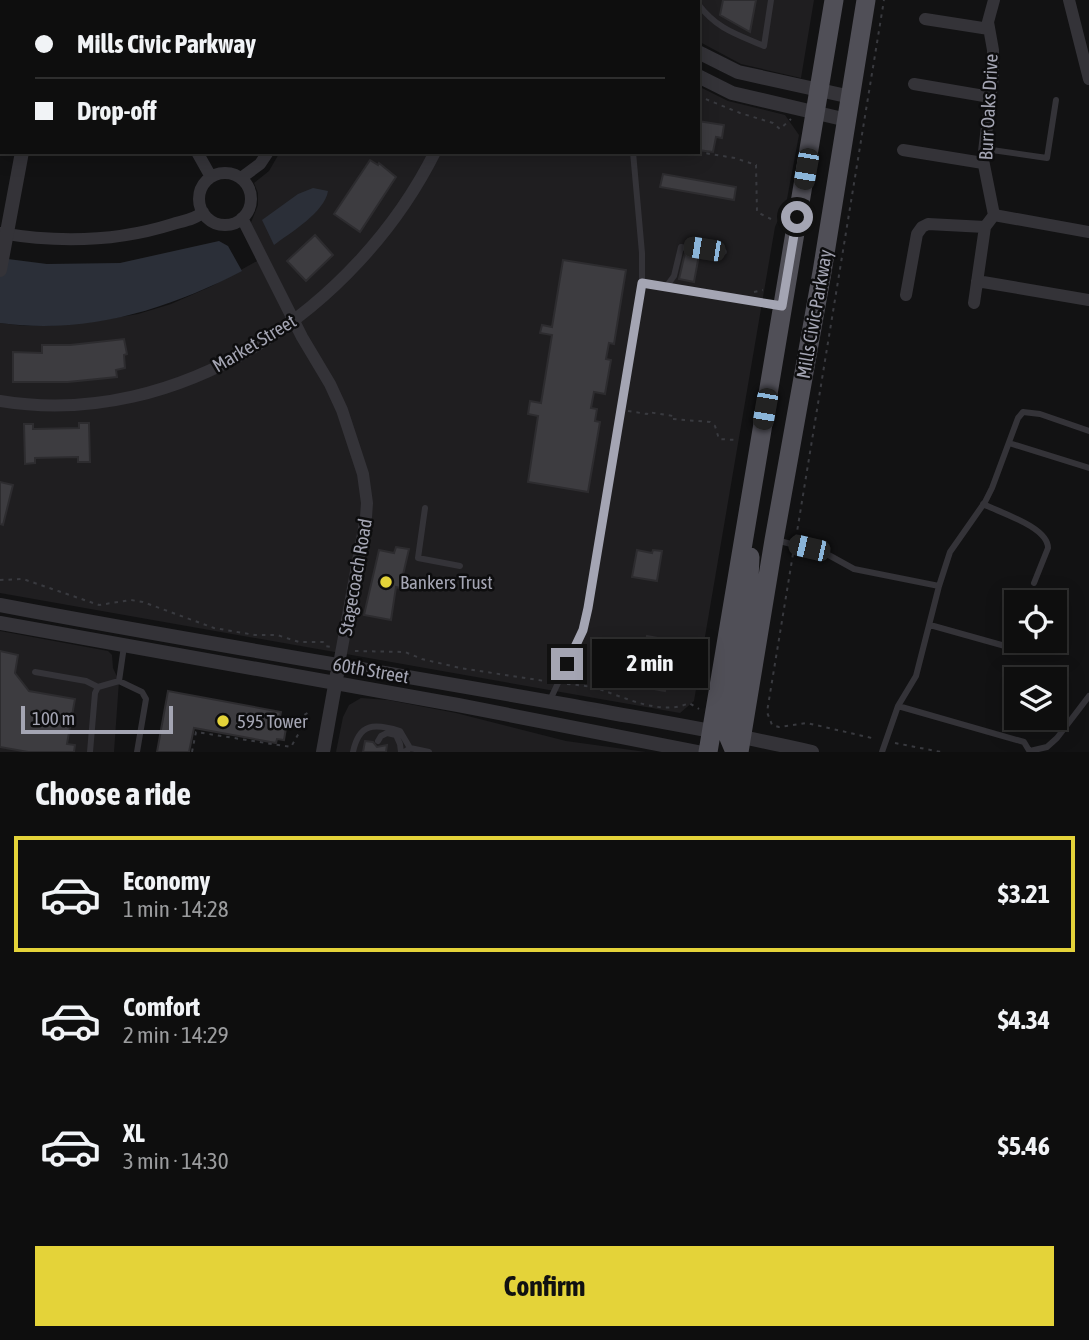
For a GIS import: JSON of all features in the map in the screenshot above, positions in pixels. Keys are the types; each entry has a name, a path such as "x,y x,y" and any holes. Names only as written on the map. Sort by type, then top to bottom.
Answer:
{"main road":[{"name":"Mills Civic Parkway","path":"731,741 744,528 834,0"},
{"name":"Mills Civic Parkway","path":"731,741 774,540 822,272 866,0"},
{"name":"Mills Civic Parkway","path":"708,752 731,741"}],"street":[{"name":"Burr Oaks Drive","path":"994,0 988,22 993,50 993,76 983,163 994,215"},
{"path":"1069,0 1089,79"},
{"path":"925,19 989,29"},
{"path":"700,52 738,72 850,97"},
{"path":"700,77 732,93 847,120"},
{"path":"914,84 990,97"},
{"path":"903,150 983,163"},
{"path":"0,270 4,234 22,154"},
{"path":"198,154 211,177"},
{"path":"241,178 260,164 267,154"},
{"name":"Market Street","path":"0,401 68,406 100,403 153,392 220,365 267,338 332,291 379,240 401,211 434,154"},
{"path":"225,173 241,178 251,195 251,203 242,218 227,224 210,219 203,212 199,201 200,191 211,177 225,173"},
{"path":"4,234 55,240 100,238 145,232 190,219 203,212"},
{"path":"974,303 985,227 994,215 1089,232"},
{"name":"Stagecoach Road","path":"242,218 342,410 363,474 367,497 366,517 323,752"},
{"path":"906,295 917,234 922,227 929,224 985,227"},
{"path":"977,281 1089,300"},
{"name":"60th Street","path":"0,605 549,702 731,741 812,752"},
{"name":"60th Street","path":"0,623 335,682 698,752"}],"lane":[{"path":"700,6 709,18 719,25 764,46 771,0"},
{"path":"984,149 1048,158 1056,100"},
{"path":"549,702 583,630 588,608 642,283 634,154"},
{"path":"666,287 674,276 681,247 724,252"},
{"path":"642,283 782,306"},
{"path":"882,752 898,706 916,676 950,552 984,505 1018,418 1023,412 1040,414 1089,430"},
{"path":"1009,443 1089,468"},
{"path":"984,505 1034,527 1048,542 1034,583"},
{"path":"425,508 418,558 460,566"},
{"path":"774,540 825,553 854,569 939,586"},
{"path":"930,625 1004,646"},
{"path":"119,681 124,646"},
{"path":"35,672 86,681 98,687 119,681 142,692 146,699 137,752"},
{"path":"90,752 95,693 98,687"},
{"path":"898,706 1024,742 1030,752 1047,747 1057,738 1089,696"},
{"path":"353,752 356,739 362,730 372,726 400,731 405,751"},
{"path":"379,741 381,736 387,733 396,735 405,751"},
{"path":"405,751 429,752"}],"path":[{"path":"878,740 807,723 779,727 772,725 767,712 884,0"},
{"path":"700,97 772,123 780,129 791,119"},
{"path":"700,152 735,158 756,165 757,212 771,219"},
{"path":"621,410 710,422 715,426 719,439 736,440"},
{"path":"0,580 23,579 99,605 131,600 143,602 214,628 255,635 277,635 299,642 323,642 325,646"},
{"path":"362,652 405,652 460,668 596,688 641,704 675,708 689,704 695,708"},
{"path":"192,752 196,732 291,747 300,731 300,718 309,712"},
{"path":"891,743 941,752"}],"shaded area":[{"path":"700,0 814,0 801,78 741,64 700,42"},
{"path":"700,87 728,101 785,115 799,135 787,199 775,227 694,701 680,713 0,593 0,323 50,326 138,314 171,304 212,286 266,256 250,225 258,205 258,193 254,183 269,171 279,154 700,154"},
{"path":"313,188 328,191 321,207 274,245 262,220 298,194"},
{"path":"219,241 228,246 242,271 155,308 94,322 63,325 0,323 0,258 47,264 120,263"},
{"path":"0,631 108,651 112,655 113,668 119,681 114,752 0,752"},
{"path":"361,698 388,700 456,713 566,741 646,752 336,752 343,717 349,705"}],"building":[{"path":"723,0 756,0 750,32 720,15"},
{"path":"700,121 724,125 722,138 716,137 713,152 700,150"},
{"path":"370,160 378,165 379,163 396,177 360,232 334,214"},
{"path":"663,174 736,187 734,200 660,187"},
{"path":"315,235 333,255 306,281 287,261"},
{"path":"685,253 699,255 694,282 679,279"},
{"path":"563,260 626,270 614,344 609,343 606,359 611,360 605,394 594,392 591,408 597,409 595,421 600,422 588,492 528,482 538,416 528,414 530,401 541,403 552,335 540,333 542,325 552,327"},
{"path":"124,339 127,354 124,355 125,368 116,370 117,377 68,382 13,382 13,352 42,353 42,345"},
{"path":"79,423 89,423 90,462 78,462 78,457 35,458 35,463 25,464 24,424 33,424 33,429 79,428"},
{"path":"0,482 13,485 3,525 0,524"},
{"name":"Bankers Trust","path":"396,547 409,549 400,588 396,587 391,620 364,615 379,550 394,553"},
{"path":"637,550 652,553 653,550 662,551 657,581 632,577"},
{"path":"647,636 674,641 665,691 638,686"},
{"path":"0,651 18,655 15,673 29,691 75,699 67,744 75,745 74,752 28,752 0,747"},
{"name":"595 Tower","path":"168,691 281,712 279,721 287,722 284,740 277,739 276,743 194,728 189,752 157,752"},
{"path":"365,741 373,742 377,747 387,745 386,752 363,752"}],"place":[{"name":"Bankers Trust","path":"386,582"},
{"name":"595 Tower","path":"223,721"}],"route":[{"path":"567,664 583,630 588,608 642,283 782,306 797,217"}]}
